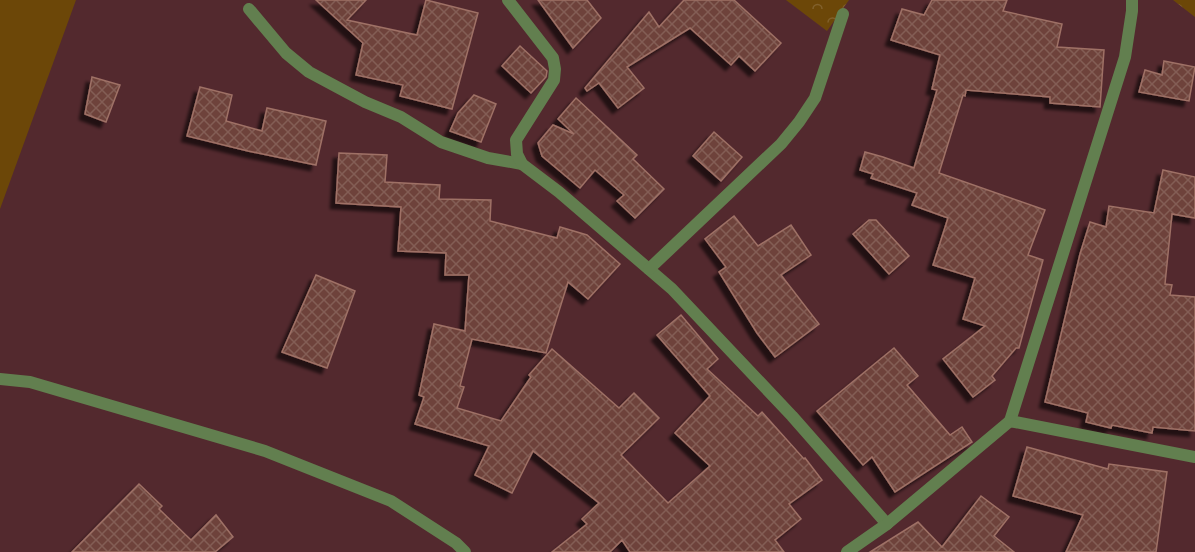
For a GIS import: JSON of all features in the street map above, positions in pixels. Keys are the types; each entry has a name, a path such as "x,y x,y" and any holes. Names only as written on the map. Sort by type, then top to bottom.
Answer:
{"street":[{"path":"508,0 553,58 555,69 554,80 516,140 517,154 522,164 559,192 672,290 792,416 887,524"},
{"path":"847,552 887,524 1010,421 1125,57 1132,0"},
{"path":"249,9 286,53 309,72 365,102 401,117 441,142 488,158 522,164"},
{"path":"649,269 781,144 799,122 815,98 843,14"},
{"path":"0,379 30,382 266,451 391,501 456,543 465,552"},
{"path":"1010,421 1195,457"}],"green space":[{"path":"0,0 76,0 0,209"},
{"path":"786,0 849,0 827,31"},
{"path":"1173,0 1195,0 1195,17"}],"building":[{"path":"316,0 366,0 347,20 417,35 426,0 478,13 452,109 400,96 403,85 356,75 363,43"},
{"path":"538,0 587,0 601,18 573,48"},
{"path":"684,0 734,0 781,43 755,71 739,56 731,65 690,28 627,67 644,88 618,108 599,83 587,91 585,88 649,12 659,27"},
{"path":"932,0 1007,0 1003,11 1062,24 1057,47 1104,50 1100,107 1050,103 1050,97 966,90 965,96 963,95 939,173 1045,210 1028,255 1043,260 1019,348 1016,348 992,376 995,380 973,397 943,359 985,326 963,319 975,278 933,265 948,218 912,205 917,193 871,178 873,174 860,170 865,152 914,168 937,90 932,89 940,55 891,40 902,9 924,15"},
{"path":"520,46 547,71 546,77 531,93 502,66"},
{"path":"1164,61 1195,67 1189,101 1139,92 1145,70 1162,75"},
{"path":"92,77 120,85 106,122 85,114"},
{"path":"200,87 232,95 226,121 262,131 267,108 326,121 316,165 187,136"},
{"path":"474,95 496,104 481,142 450,131 458,113"},
{"path":"576,98 637,155 633,159 664,189 635,218 617,201 624,195 595,170 580,188 542,156 538,143 553,125 574,134 558,119"},
{"path":"714,132 742,157 721,181 693,156"},
{"path":"339,153 387,155 385,182 440,185 439,199 491,200 490,221 557,238 560,227 587,235 620,264 588,299 568,282 546,353 472,339 460,386 464,387 457,408 501,421 531,377 529,375 552,349 619,408 634,393 659,418 621,455 668,503 710,466 675,433 710,396 657,335 681,315 718,359 707,369 758,416 762,412 805,458 822,480 789,504 801,519 775,540 784,552 630,552 622,540 610,552 552,552 587,524 582,519 599,503 533,451 512,493 475,475 489,446 415,424 424,397 419,395 434,324 465,331 469,275 445,275 446,253 398,251 401,207 336,203"},
{"path":"1163,170 1195,177 1195,218 1172,214 1165,284 1172,285 1170,295 1195,297 1195,431 1153,427 1152,433 1112,425 1111,428 1086,422 1088,413 1045,402 1080,254 1090,222 1106,227 1109,206 1154,213"},
{"path":"734,216 758,246 791,225 811,255 781,275 819,324 775,357 757,333 719,272 726,267 705,239"},
{"path":"869,220 876,220 909,256 889,274 853,234"},
{"path":"316,275 355,291 327,368 282,352"},
{"path":"894,348 918,376 907,385 950,435 962,427 972,442 895,492 872,457 863,465 817,411"},
{"path":"1027,447 1108,469 1109,464 1167,472 1156,552 1066,552 1083,515 1013,496"},
{"path":"139,484 162,506 159,509 191,540 216,515 233,537 215,552 72,552"},
{"path":"981,496 1009,517 994,536 1014,552 870,552 918,522 942,547"}]}
